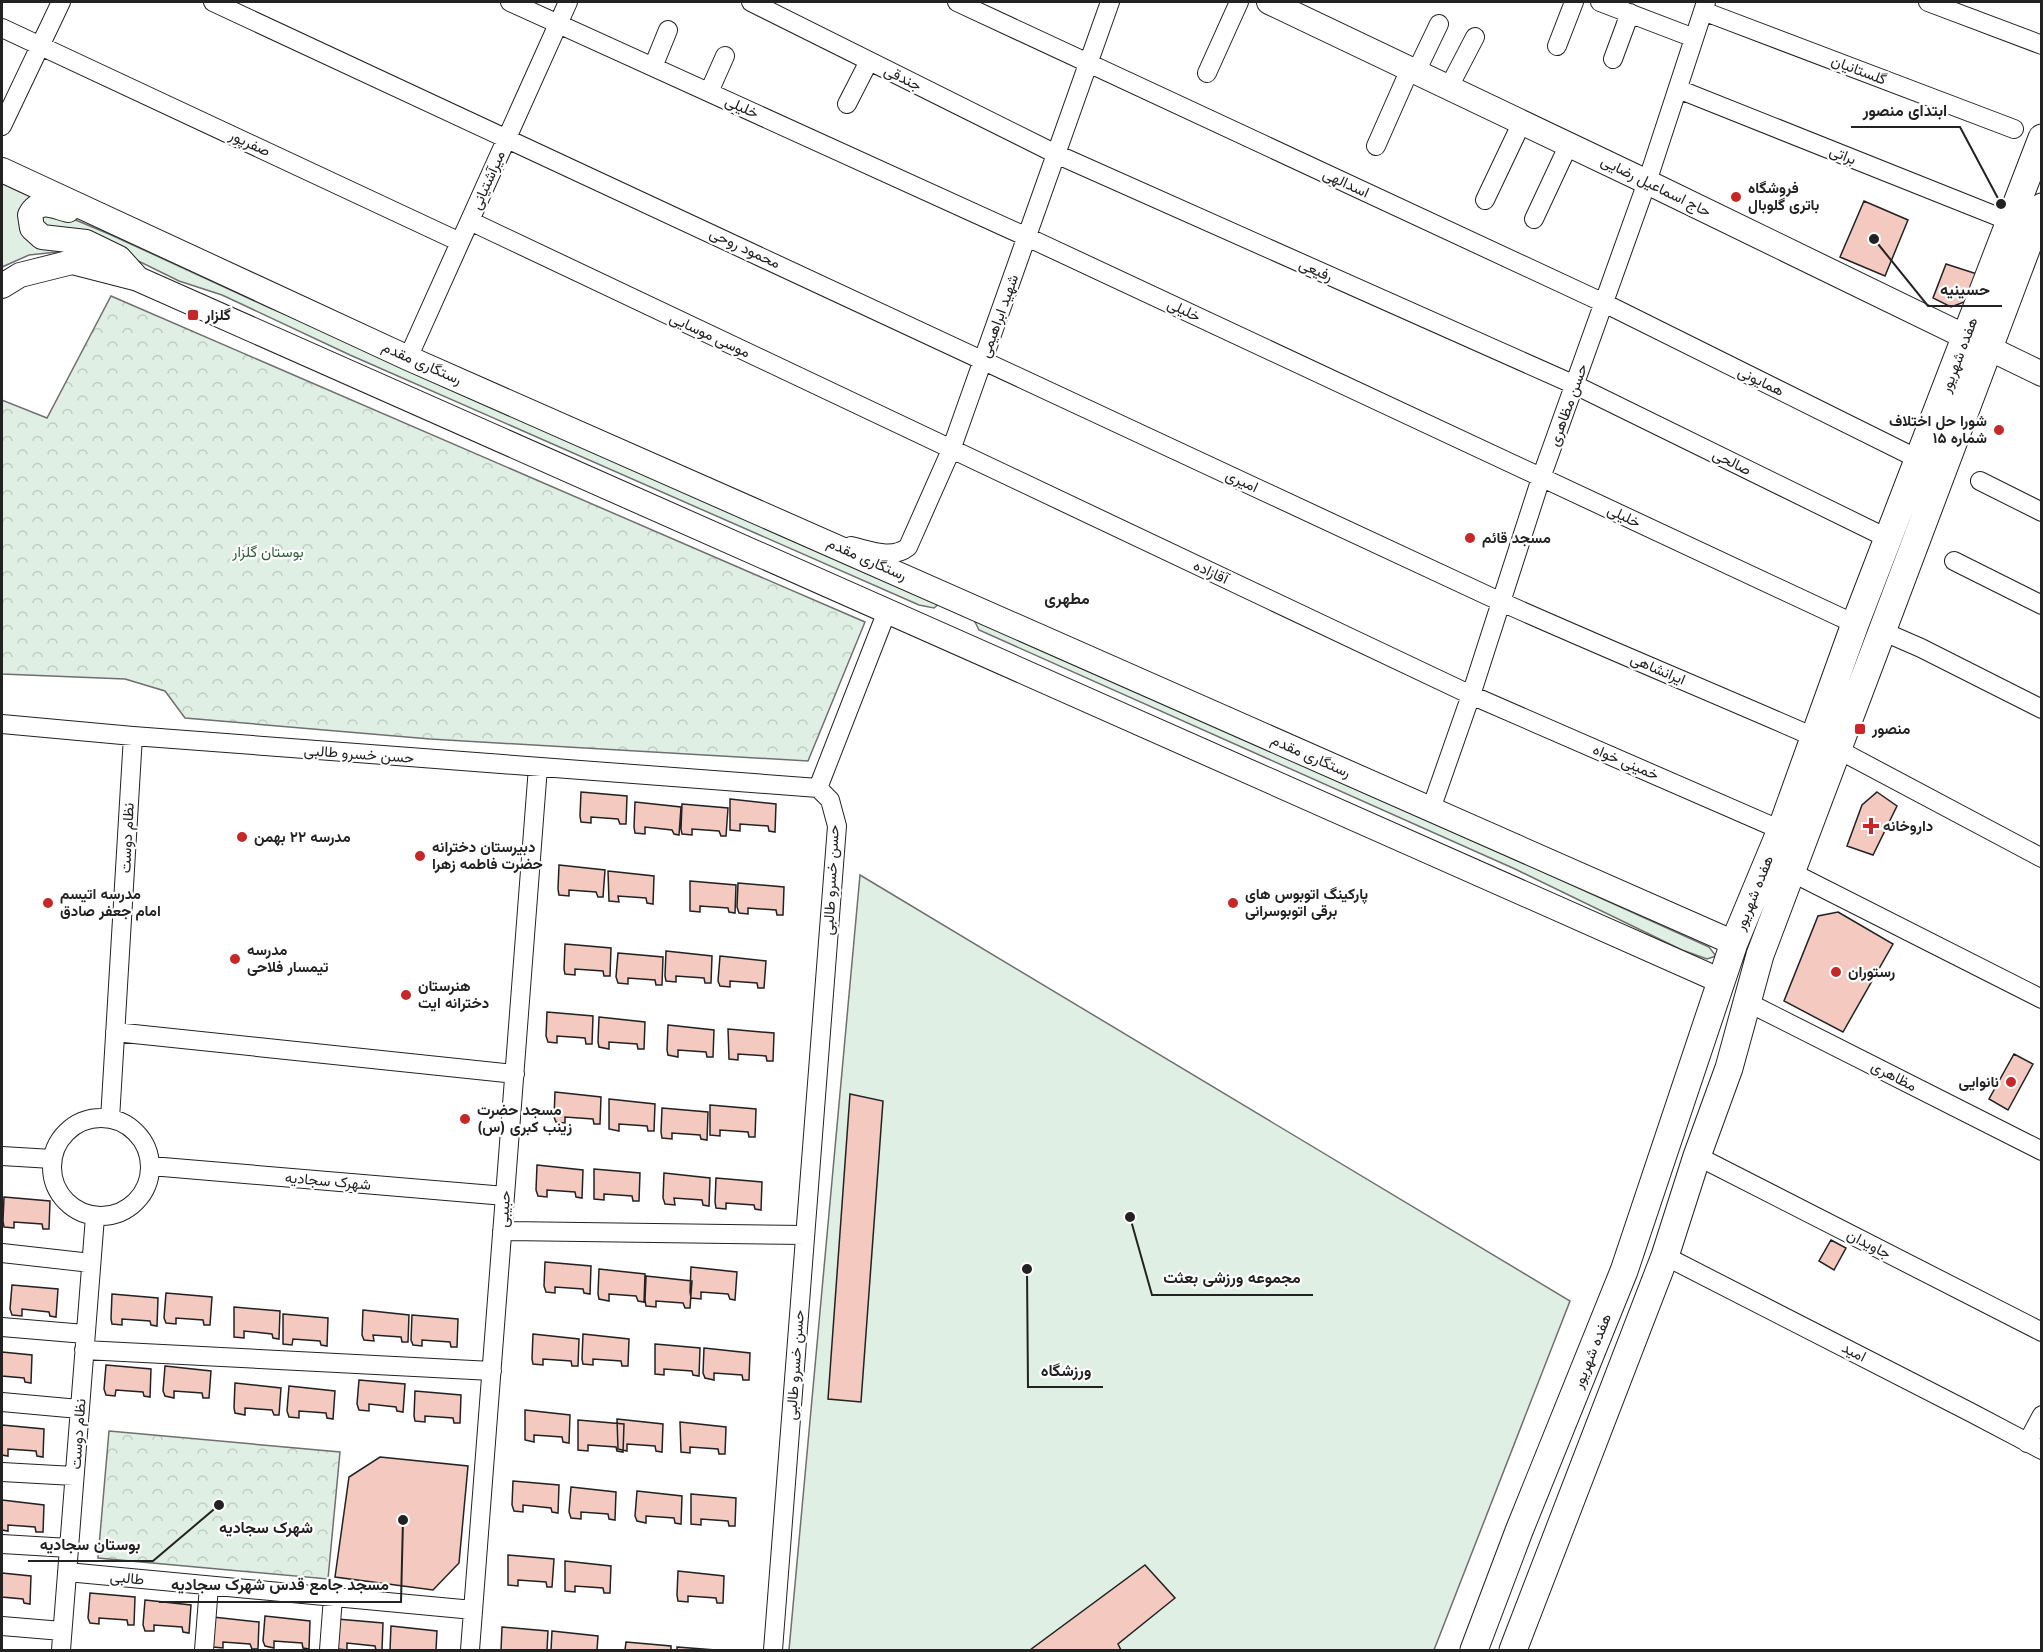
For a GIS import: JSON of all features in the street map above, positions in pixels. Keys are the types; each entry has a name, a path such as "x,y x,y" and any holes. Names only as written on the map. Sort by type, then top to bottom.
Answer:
{"main road":[{"name":"حاج اسماعیل رضایی","path":"1269,2 1569,144 2042,374"},
{"name":"هفده شهریور","path":"1474,1650 1519,1531 1624,1271 1734,943 1780,830 1882,631 1977,344 2009,221 2042,138"},
{"name":"رستگاری مقدم","path":"2,170 408,358 1734,943"},
{"path":"131,230 45,203 34,209 30,215 30,222 36,233 42,237 86,242 119,258 138,279"},
{"name":"هفده شهریور","path":"1513,1650 1665,1256 1697,1156 1729,1068 1760,955 1791,872 1855,624 1918,459 1977,344 2042,207"},
{"path":"2,286 20,275 72,262 138,279 1721,981 1748,998"},
{"path":"940,634 955,599"},
{"path":"1734,943 1760,955"}],"street":[{"path":"2,126 61,2"},
{"name":"محمود روحی","path":"213,2 507,136 982,361"},
{"name":"خلیلی","path":"510,2 1027,237 1855,624"},
{"name":"میرآشتیانی","path":"408,358 568,2"},
{"name":"جندقی","path":"751,2 1056,154"},
{"name":"اسدالهی","path":"957,2 1604,303"},
{"name":"شهید ابراهیمی","path":"826,541 893,555 908,547 951,450 1110,2"},
{"path":"1207,72 1239,2"},
{"path":"1557,46 1575,2"},
{"path":"1600,2 1694,38"},
{"path":"1928,2 2042,45"},
{"name":"حسن مظاهری","path":"1431,809 1542,477 1647,182 1705,6"},
{"name":"گلستانیان","path":"1705,6 2014,129"},
{"path":"1613,60 1630,13"},
{"path":"1376,147 1413,70 1439,24"},
{"name":"صفرپور","path":"2,28 460,242"},
{"path":"653,66 668,30"},
{"path":"1449,87 1475,38"},
{"path":"709,92 725,56"},
{"path":"847,104 869,61"},
{"name":"براتی","path":"1678,89 2009,221"},
{"path":"1485,200 1522,122"},
{"path":"1534,219 1569,144"},
{"name":"رفیعی","path":"1056,154 1575,386"},
{"name":"موسی موسایی","path":"470,221 951,450"},
{"name":"همایونی","path":"1604,303 1918,459"},
{"name":"امیری","path":"982,361 1501,602"},
{"name":"صالحی","path":"1575,386 1889,539"},
{"name":"آقازاده","path":"951,450 1471,695"},
{"path":"1980,482 2042,512"},
{"path":"1954,561 2042,605"},
{"name":"ایرانشاهی","path":"1501,602 1826,743 2042,858"},
{"path":"818,788 888,611"},
{"path":"1882,631 1921,648 2042,709"},
{"name":"خمینی خواه","path":"1471,695 1780,830"},
{"name":"حسن خسرو طالبی","path":"2,724 818,788 830,800 837,826 773,1650"},
{"name":"نظام دوست","path":"110,1119 133,736"},
{"name":"حبیبی","path":"470,1650 538,767"},
{"path":"1791,872 2042,999"},
{"name":"مظاهری","path":"1748,998 2042,1151"},
{"path":"115,1032 514,1074"},
{"path":"95,1118 110,1119 125,1124 138,1134 147,1149 151,1166 148,1183 140,1198 128,1209 112,1216 95,1217 79,1212 66,1203 57,1190 52,1175 52,1160 57,1144 73,1127 95,1118"},
{"path":"2,1156 52,1160"},
{"name":"جاویدان","path":"1697,1156 2042,1332"},
{"name":"شهرک سجادیه","path":"151,1166 505,1196"},
{"name":"نظام دوست","path":"61,1650 95,1217"},
{"path":"502,1231 805,1235"},
{"path":"2,1253 91,1263"},
{"name":"امید","path":"1665,1256 2034,1446"},
{"path":"2,1327 85,1342 492,1371"},
{"path":"2,1402 80,1409"},
{"path":"2034,1446 2042,1415"},
{"path":"2,1472 74,1476"},
{"path":"2,1544 69,1548"},
{"name":"طالبی","path":"67,1572 473,1610"},
{"path":"204,1650 209,1586"},
{"path":"329,1650 333,1597"},
{"path":"2,1626 62,1631"}],"green space":[{"path":"2,178 39,195 27,201 19,212 24,234 67,251 29,255 2,267"},
{"path":"41,213 59,213 109,234 270,308 941,602 934,608 919,605 350,355 222,295 179,281 120,252 47,229 39,221"},
{"name":"بوستان گلزار","path":"111,296 865,622 808,761 430,739 185,718 165,691 125,679 2,674 2,400 47,418"},
{"path":"982,619 1709,947 1716,956 1707,959 1682,950 1515,869 979,630 975,622"},
{"path":"860,875 1570,1301 1434,1650 789,1650"},
{"path":"109,1431 340,1452 328,1579 98,1558"}],"building":[{"path":"1864,201 1908,220 1885,276 1840,257"},
{"path":"1946,264 1977,274 1967,301 1951,307 1933,298"},
{"path":"581,792 627,796 626,824 620,824 618,819 591,817 591,823 581,822"},
{"name":"داروخانه","path":"1877,792 1897,806 1873,855 1847,846 1862,805"},
{"path":"730,799 776,804 775,832 769,831 768,826 740,824 740,831 730,830"},
{"path":"635,802 681,807 679,835 674,834 672,830 645,827 645,834 635,833"},
{"path":"682,804 728,808 726,836 721,836 719,831 692,829 692,835 682,834"},
{"path":"559,865 605,870 603,897 598,897 596,892 569,890 569,896 559,895"},
{"path":"608,871 654,876 653,904 647,903 646,898 618,896 619,902 609,901"},
{"path":"690,881 736,885 735,913 729,912 728,908 700,906 700,912 690,911"},
{"path":"738,883 784,887 783,915 777,915 776,910 748,908 748,914 739,913"},
{"name":"رستوران","path":"1838,912 1893,944 1843,1032 1784,1001 1818,916"},
{"path":"565,944 611,948 610,976 604,976 603,971 575,969 575,975 565,974"},
{"path":"666,951 712,956 711,983 705,983 704,978 676,976 676,982 666,981"},
{"path":"618,953 663,957 662,985 656,985 655,980 628,978 628,984 618,983 616,977"},
{"path":"720,956 766,961 764,988 758,988 757,983 730,981 730,987 720,986 718,981"},
{"path":"547,1012 593,1016 592,1044 586,1044 585,1038 557,1036 557,1043 548,1042"},
{"path":"599,1017 645,1022 644,1049 638,1049 637,1044 609,1042 609,1049 599,1047"},
{"path":"668,1025 714,1030 713,1057 707,1057 706,1052 678,1050 678,1057 668,1055"},
{"path":"728,1029 774,1033 773,1061 767,1061 766,1056 738,1054 738,1060 729,1059"},
{"name":"نانوایی","path":"2014,1054 2033,1064 2008,1110 1989,1099"},
{"path":"555,1092 601,1097 600,1124 594,1124 593,1119 565,1117 565,1123 556,1122 554,1117"},
{"path":"850,1094 883,1101 861,1402 828,1399"},
{"path":"609,1099 655,1104 654,1131 648,1131 647,1126 619,1124 619,1131 609,1129"},
{"path":"710,1105 756,1109 755,1137 749,1137 748,1132 720,1130 720,1136 710,1135"},
{"path":"662,1108 708,1112 707,1140 701,1139 700,1135 672,1133 672,1139 662,1138"},
{"path":"537,1165 583,1170 582,1198 576,1197 575,1192 547,1190 547,1197 538,1196 536,1190"},
{"path":"594,1169 640,1173 639,1201 633,1201 632,1196 604,1194 604,1200 594,1199"},
{"path":"664,1173 710,1178 709,1206 703,1205 702,1200 674,1198 675,1205 665,1204 663,1198"},
{"path":"716,1178 762,1182 761,1210 755,1209 754,1205 726,1203 726,1209 716,1208"},
{"path":"4,1197 50,1201 49,1229 43,1229 42,1224 14,1222 14,1228 4,1227"},
{"path":"1831,1240 1846,1248 1834,1270 1819,1261"},
{"path":"545,1262 591,1266 590,1294 584,1293 583,1289 555,1287 555,1293 546,1292"},
{"path":"691,1267 737,1272 735,1300 730,1299 728,1294 701,1292 701,1299 691,1298"},
{"path":"599,1269 645,1274 644,1302 638,1301 636,1296 609,1294 609,1301 599,1299"},
{"path":"646,1276 692,1281 690,1308 685,1308 683,1303 656,1301 656,1307 646,1306"},
{"path":"12,1285 58,1289 56,1317 50,1316 49,1312 22,1309 22,1316 12,1315 10,1309"},
{"path":"166,1293 212,1297 210,1325 204,1325 203,1320 176,1318 176,1324 166,1323 164,1318"},
{"path":"112,1294 158,1298 157,1326 151,1325 150,1321 122,1319 122,1325 112,1324"},
{"path":"234,1307 280,1311 279,1339 273,1338 272,1334 244,1331 244,1338 234,1337"},
{"path":"363,1310 409,1315 408,1342 402,1342 401,1337 373,1335 374,1341 364,1340 362,1335"},
{"path":"283,1314 328,1318 327,1346 321,1345 320,1341 293,1339 292,1345 283,1344"},
{"path":"412,1315 458,1319 457,1347 451,1347 450,1342 422,1340 422,1346 413,1345 411,1340"},
{"path":"533,1334 579,1339 578,1366 572,1366 571,1361 543,1359 543,1365 533,1364"},
{"path":"583,1334 629,1339 628,1366 622,1366 621,1361 593,1359 593,1365 583,1364"},
{"path":"655,1344 700,1348 699,1376 693,1375 692,1371 664,1369 664,1375 655,1374"},
{"path":"704,1348 750,1353 749,1380 743,1380 742,1375 714,1373 714,1380 705,1378 703,1373"},
{"path":"2,1352 32,1355 31,1383 25,1382 24,1378 2,1376"},
{"path":"106,1365 151,1369 150,1397 144,1396 143,1392 116,1390 115,1396 106,1395 104,1389"},
{"path":"165,1366 211,1371 209,1398 203,1398 202,1393 174,1391 174,1398 165,1396 163,1391"},
{"path":"359,1380 405,1384 403,1412 397,1411 396,1407 369,1404 369,1411 359,1410 357,1404"},
{"path":"235,1383 281,1388 279,1415 274,1415 272,1410 245,1408 245,1415 235,1413"},
{"path":"289,1386 335,1391 333,1419 327,1418 326,1413 299,1411 299,1418 289,1417 287,1411"},
{"path":"415,1391 461,1395 460,1423 454,1423 453,1418 425,1416 425,1422 415,1421"},
{"path":"525,1410 570,1415 569,1443 563,1442 562,1437 534,1435 534,1442 525,1440"},
{"path":"617,1419 663,1424 662,1452 656,1451 655,1446 627,1444 627,1451 618,1449"},
{"path":"578,1420 624,1424 623,1452 617,1451 616,1447 588,1445 588,1451 578,1450"},
{"path":"680,1422 726,1427 725,1454 719,1454 718,1449 690,1447 690,1453 681,1452"},
{"path":"2,1425 44,1429 43,1457 37,1456 36,1451 8,1449 8,1456 2,1455"},
{"path":"380,1457 468,1466 459,1563 433,1590 335,1577 349,1477"},
{"path":"513,1481 559,1485 558,1513 552,1512 551,1508 523,1505 523,1512 514,1511"},
{"path":"571,1487 616,1492 615,1520 609,1519 608,1514 581,1512 581,1519 571,1518 569,1512"},
{"path":"637,1491 682,1496 681,1524 675,1523 674,1518 646,1516 646,1523 637,1521 635,1516"},
{"path":"691,1494 736,1498 735,1526 729,1526 728,1521 701,1519 701,1525 691,1524"},
{"path":"2,1500 44,1505 43,1532 36,1532 35,1527 8,1525 8,1531 2,1530"},
{"path":"508,1555 554,1559 552,1587 547,1587 546,1582 518,1580 518,1586 508,1585"},
{"path":"565,1561 611,1566 610,1593 604,1593 603,1588 575,1586 575,1592 565,1591"},
{"path":"1145,1565 1175,1598 1118,1644 1121,1650 1030,1650"},
{"path":"678,1571 724,1576 723,1603 717,1603 716,1598 688,1596 688,1602 678,1601"},
{"path":"2,1573 31,1576 30,1604 24,1603 23,1599 2,1597"},
{"path":"90,1593 135,1597 134,1625 128,1625 127,1620 99,1618 99,1624 90,1623 88,1618"},
{"path":"145,1600 191,1605 189,1633 183,1632 182,1627 154,1625 154,1631 145,1631 143,1625"},
{"path":"265,1616 310,1621 309,1649 303,1648 302,1643 274,1641 274,1648 265,1646 263,1641"},
{"path":"213,1617 259,1622 258,1649 252,1649 250,1644 223,1642 223,1648 213,1647"},
{"path":"337,1619 383,1623 382,1650 376,1650 375,1646 347,1643 347,1650 338,1649"},
{"path":"391,1626 437,1631 436,1650 390,1650"},
{"path":"502,1627 548,1631 547,1650 501,1650"},
{"path":"552,1631 598,1636 597,1650 551,1650"},
{"path":"626,1642 671,1646 671,1650 625,1650"},
{"path":"677,1647 716,1650 677,1650"}],"place":[{"name":"فروشگاه باتری گلوبال","path":"1736,197"},
{"name":"ابتدای منصور","path":"2001,204"},
{"name":"حسینیه","path":"1874,239"},
{"name":"گلزار","path":"193,315"},
{"name":"شورا حل اختلاف شماره ۱۵","path":"1999,430"},
{"name":"مسجد قائم","path":"1470,538"},
{"name":"منصور","path":"1860,729"},
{"name":"داروخانه","path":"1871,826"},
{"name":"مدرسه ۲۲ بهمن","path":"242,837"},
{"name":"دبیرستان دخترانه حضرت فاطمه زهرا","path":"420,856"},
{"name":"مدرسه اتیسم امام جعفر صادق","path":"48,903"},
{"name":"پارکینگ اتوبوس های برقی اتوبوسرانی","path":"1233,903"},
{"name":"مدرسه تیمسار فلاحی","path":"235,959"},
{"name":"رستوران","path":"1836,972"},
{"name":"هنرستان دخترانه ایت","path":"406,995"},
{"name":"نانوایی","path":"2011,1082"},
{"name":"مسجد حضرت زینب کبری (س)","path":"465,1119"},
{"name":"مجموعه ورزشی بعثت","path":"1130,1217"},
{"name":"ورزشگاه","path":"1027,1269"},
{"name":"بوستان سجادیه","path":"219,1505"},
{"name":"مسجد جامع قدس شهرک سجادیه","path":"403,1520"}],"district":[{"name":"مطهری","path":"1067,598"},
{"name":"شهرک سجادیه","path":"266,1527"}]}
